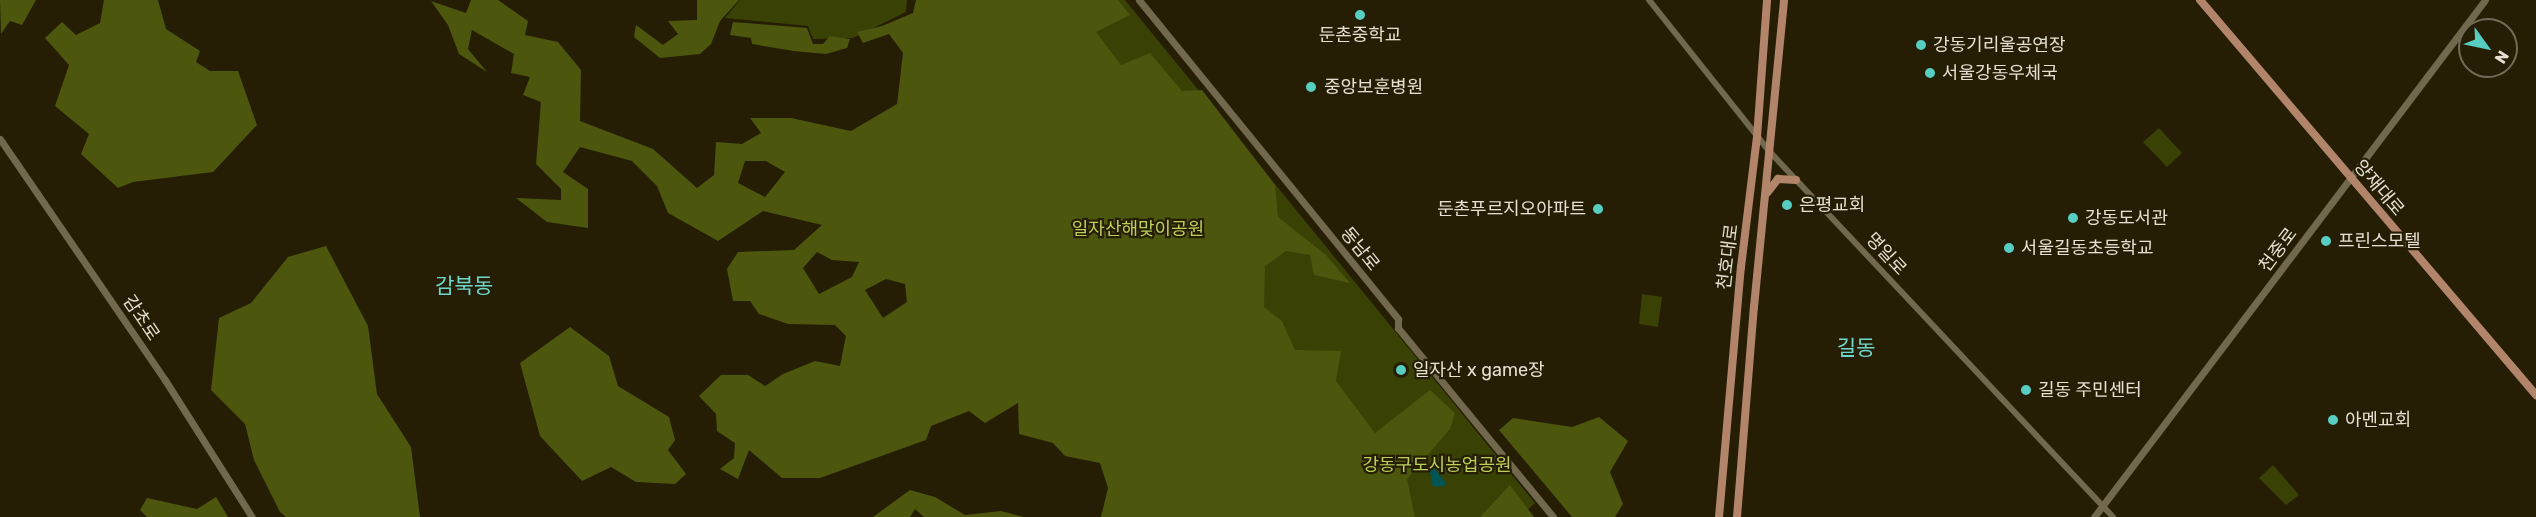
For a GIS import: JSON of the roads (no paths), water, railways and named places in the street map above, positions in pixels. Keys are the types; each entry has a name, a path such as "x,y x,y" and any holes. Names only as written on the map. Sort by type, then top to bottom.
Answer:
{"main road":[{"name":"동남로","path":"1139,0 1398,319 1398,328 1553,517"},
{"name":"천호대로","path":"1719,517 1741,267 1757,137 1767,0"},
{"name":"천호대로","path":"1737,517 1784,0"},
{"name":"양재대로","path":"2200,0 2536,395"},
{"name":"천중로","path":"2094,517 2484,0"},
{"name":"감초로","path":"0,139 165,380 252,517"},
{"path":"1765,198 1771,185 1778,179 1796,180"}],"street":[{"name":"명일로","path":"1649,0 1769,151 2113,517"}],"water":[{"path":"1435,469 1446,483 1444,486 1433,487 1430,472"}],"place":[{"name":"둔촌중학교","path":"1360,15"},
{"name":"강동기리울공연장","path":"1921,45"},
{"name":"서울강동우체국","path":"1930,73"},
{"name":"중앙보훈병원","path":"1311,87"},
{"name":"은평교회","path":"1787,205"},
{"name":"둔촌푸르지오아파트","path":"1598,209"},
{"name":"강동도서관","path":"2073,218"},
{"name":"프린스모텔","path":"2326,241"},
{"name":"서울길동초등학교","path":"2009,248"},
{"name":"일자산 x game장","path":"1401,370"},
{"name":"길동 주민센터","path":"2026,390"},
{"name":"아멘교회","path":"2333,420"}],"district":[{"name":"감북동","path":"464,286"},
{"name":"길동","path":"1856,348"}],"park label":[{"name":"일자산해맞이공원","path":"1138,229"},
{"name":"강동구도시농업공원","path":"1437,465"}]}
